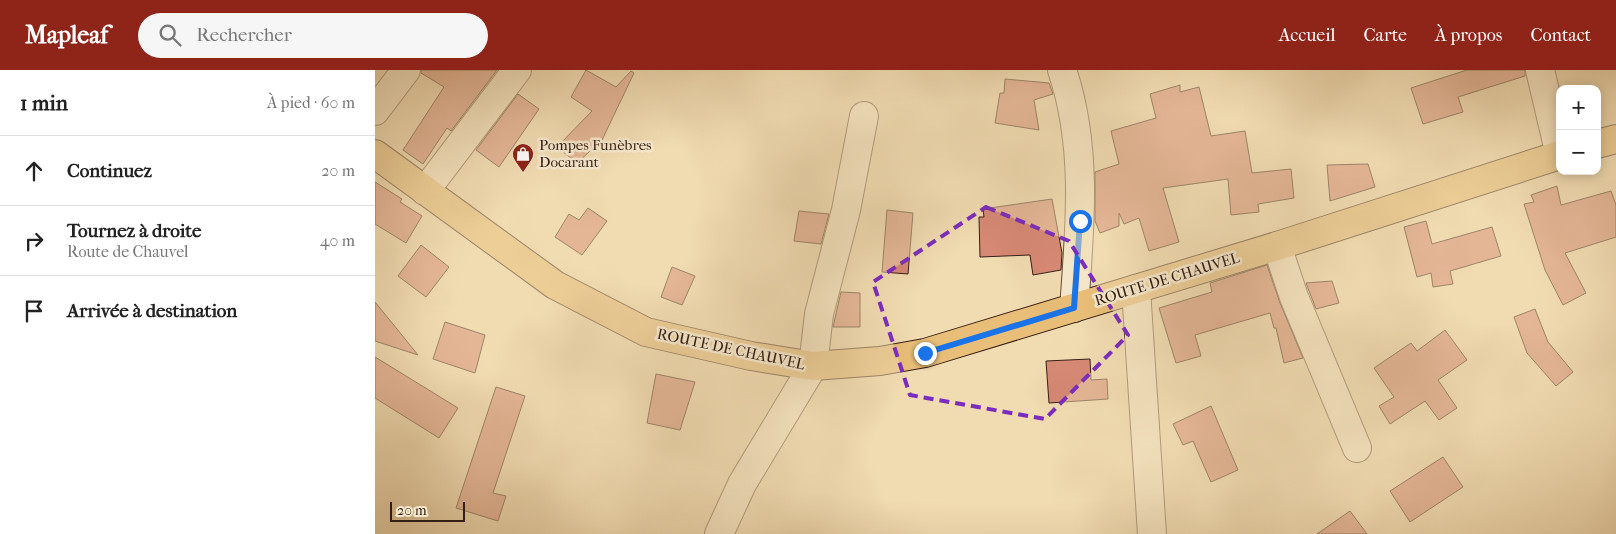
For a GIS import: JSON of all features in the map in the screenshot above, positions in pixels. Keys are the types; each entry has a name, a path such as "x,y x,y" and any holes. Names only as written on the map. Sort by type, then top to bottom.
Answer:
{"main road":[{"path":"1601,143 1616,139"},
{"name":"ROUTE DE CHAUVEL","path":"375,154 555,285 646,332 751,356 813,366 880,361 925,353 1277,246 1556,157"}],"street":[{"path":"375,111 406,70"},
{"path":"425,191 517,70"},
{"path":"1062,70 1077,133 1080,182 1079,240 1074,308"},
{"path":"1540,70 1556,139"},
{"path":"719,534 742,484 813,366 819,314 846,210 865,116"},
{"path":"1277,246 1294,297 1357,448"},
{"path":"1136,289 1152,534"}],"highlighted area":[{"path":"986,207 1069,241 1128,335 1045,419 910,395 873,282"}],"building":[{"path":"421,70 497,70 451,131 447,128 423,164 403,150 444,87 421,73"},
{"path":"586,70 616,87 631,71 634,73 602,140 577,163 557,147 592,111 571,97"},
{"path":"1467,70 1525,70 1525,76 1458,97 1463,112 1423,124 1411,88"},
{"path":"1005,79 1049,83 1053,94 1034,100 1039,130 995,123 1000,93 1004,93"},
{"path":"1180,85 1180,92 1199,87 1211,136 1245,131 1252,173 1291,169 1294,198 1258,204 1259,212 1231,215 1228,179 1163,188 1179,242 1149,251 1139,218 1124,224 1119,213 1119,226 1100,233 1095,221 1095,172 1119,164 1111,131 1156,118 1150,94"},
{"path":"518,94 539,109 499,167 476,150"},
{"path":"1368,164 1375,187 1330,201 1327,165"},
{"path":"375,182 402,199 400,202 422,216 406,243 375,224"},
{"path":"1557,186 1561,205 1611,191 1616,205 1616,237 1565,253 1586,293 1563,305 1545,270 1524,204 1534,202 1531,195"},
{"path":"1052,199 1062,253 1061,270 1033,275 1030,255 980,257 979,217 984,217 983,209"},
{"path":"588,208 607,221 582,255 555,237 569,214 579,220"},
{"path":"887,210 913,213 908,274 882,272"},
{"path":"799,211 829,214 821,244 794,241"},
{"path":"1426,221 1432,244 1492,227 1501,256 1450,271 1453,284 1433,287 1431,273 1417,277 1404,227"},
{"path":"421,245 449,267 426,297 398,276"},
{"path":"1267,265 1280,303 1303,358 1284,363 1276,328 1274,328 1270,313 1195,335 1201,356 1176,363 1159,308 1212,292 1210,283"},
{"path":"672,267 695,276 682,305 661,297"},
{"path":"1332,281 1339,303 1316,309 1306,283"},
{"path":"841,292 860,293 860,327 833,327"},
{"path":"375,302 397,329 418,355 375,341"},
{"path":"1535,309 1548,342 1573,372 1556,386 1527,353 1514,317"},
{"path":"445,322 485,335 475,373 433,359"},
{"path":"1445,330 1467,360 1438,380 1457,408 1439,420 1425,401 1390,424 1379,406 1394,397 1374,368 1411,343 1417,351"},
{"path":"375,357 458,408 439,438 375,398"},
{"path":"1090,359 1091,380 1107,379 1108,399 1049,403 1046,361"},
{"path":"656,374 695,382 680,430 647,423"},
{"path":"496,387 525,396 493,493 506,496 498,521 456,508"},
{"path":"1211,406 1238,470 1211,482 1193,441 1183,445 1173,424"},
{"path":"1443,457 1463,487 1410,522 1390,491"},
{"path":"1350,511 1367,534 1317,534"}],"place":[{"name":"Pompes Funèbres Docarant","path":"523,173"}],"route":[{"path":"925,353 1074,308 1080,221"}]}
